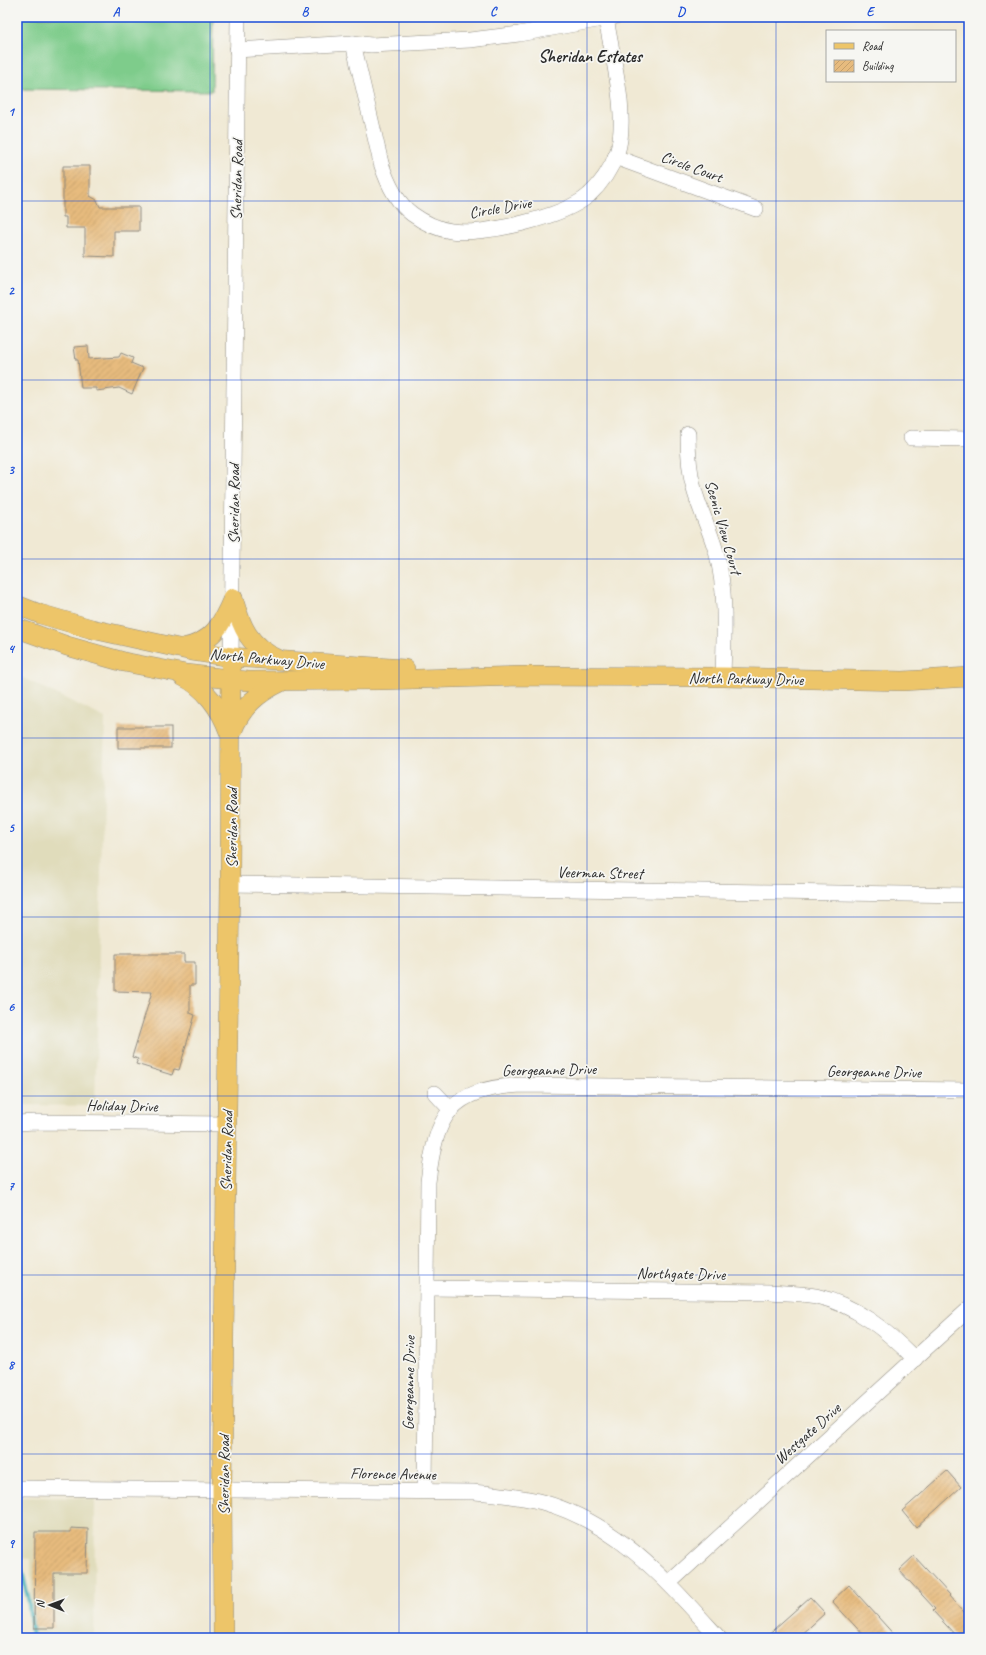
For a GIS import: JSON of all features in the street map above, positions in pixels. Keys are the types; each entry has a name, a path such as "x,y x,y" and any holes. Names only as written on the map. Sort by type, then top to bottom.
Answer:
{"main road":[{"path":"179,649 204,642 213,634 233,598"},
{"path":"233,598 238,618 247,635 266,654 280,660"},
{"name":"North Parkway Drive","path":"17,605 40,614 85,627 179,649 231,657 522,676"},
{"name":"North Parkway Drive","path":"17,628 67,646 110,659 174,672 231,679 282,681 522,676 903,680 969,677"},
{"name":"Sheridan Road","path":"223,1638 222,1489 230,884 231,657"},
{"path":"174,672 188,678 207,694 226,720 231,735"},
{"path":"231,735 235,723 244,709 254,698 264,690 282,681"}],"street":[{"name":"Sheridan Road","path":"231,657 233,598 238,17"},
{"path":"237,50 353,43 378,45 470,40 519,34 610,18"},
{"name":"Circle Drive","path":"353,43 386,176 394,194 407,210 431,225 451,231 468,232 492,229 540,219 555,214 574,206 588,196 608,174 615,157 622,128 621,106 610,18"},
{"name":"Circle Court","path":"615,157 756,210"},
{"name":"Scenic View Court","path":"688,434 689,461 693,488 713,543 722,582 724,615 723,677"},
{"path":"911,438 969,439"},
{"name":"Veerman Street","path":"230,884 969,895"},
{"name":"Georgeanne Drive","path":"425,1491 428,1182 431,1155 441,1123 450,1110 462,1100 487,1089 521,1085 969,1090"},
{"path":"435,1093 450,1110"},
{"name":"Holiday Drive","path":"17,1123 227,1124"},
{"name":"Northgate Drive","path":"427,1288 770,1292 806,1294 845,1305 866,1317 889,1334 915,1359"},
{"name":"Westgate Drive","path":"669,1583 969,1309"},
{"name":"Florence Avenue","path":"17,1488 425,1491 507,1495 542,1502 558,1507 590,1522 618,1539 669,1583 719,1638"}],"shaded area":[{"path":"17,675 105,718 95,1106 17,1105"},
{"path":"17,1497 95,1498 94,1638 34,1638 31,1623 31,1559 17,1558"}],"green space":[{"path":"17,17 213,17 212,91 17,89"}],"building":[{"path":"63,166 90,166 90,196 97,200 100,207 139,207 139,231 114,231 114,257 85,256 85,228 66,228 66,217 63,217"},
{"path":"88,346 89,359 119,357 121,353 133,358 131,363 143,368 132,394 119,388 96,391 96,388 81,388 78,360 76,360 74,347"},
{"path":"118,727 171,727 171,748 118,748"},
{"path":"115,954 184,954 184,962 195,962 195,985 190,985 190,1013 195,1015 179,1070 174,1069 172,1075 136,1064 138,1059 132,1057 152,992 115,991"},
{"path":"947,1471 961,1487 916,1528 902,1511"},
{"path":"71,1528 88,1529 87,1573 54,1573 54,1628 34,1628 35,1532 71,1532"},
{"path":"914,1556 950,1595 949,1596 969,1619 969,1638 958,1638 933,1611 935,1609 899,1570"},
{"path":"849,1585 897,1638 866,1638 832,1601"},
{"path":"810,1597 825,1613 798,1638 764,1638"}],"waterway":[{"path":"17,1553 28,1597 33,1638"}],"district":[{"name":"Sheridan Estates","path":"590,56"}]}
